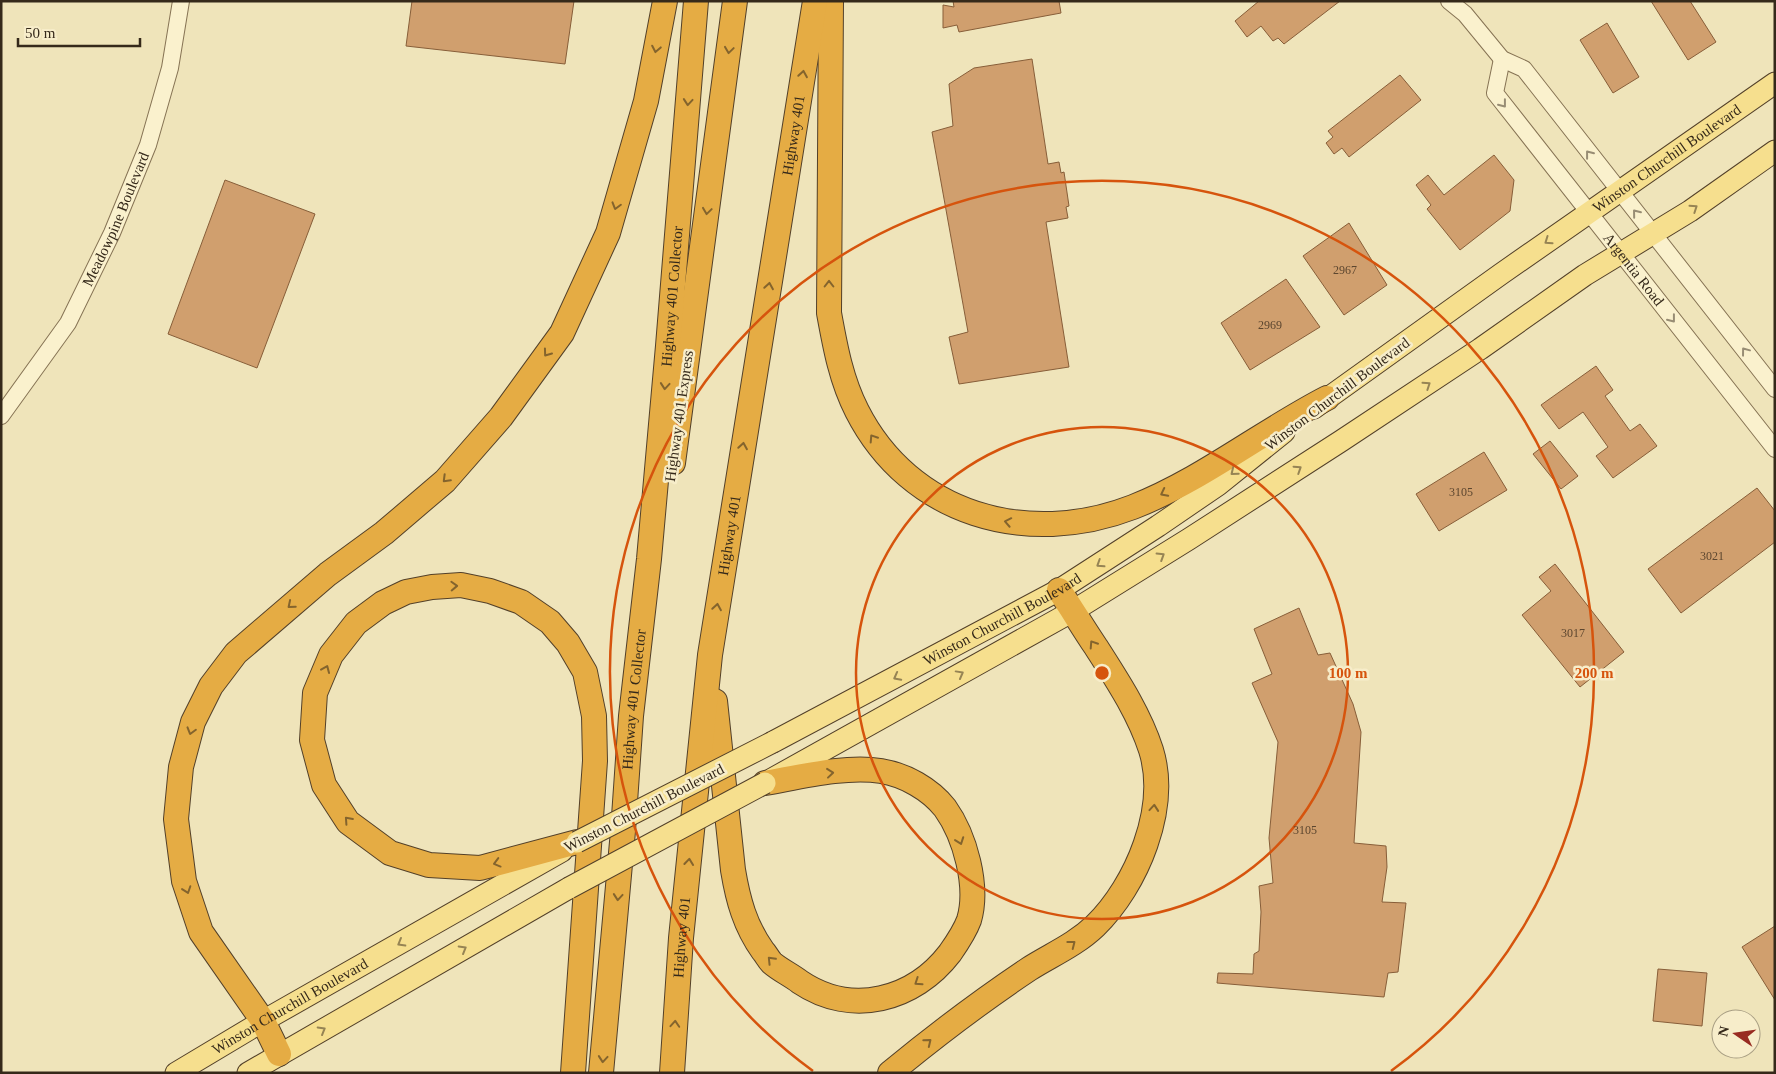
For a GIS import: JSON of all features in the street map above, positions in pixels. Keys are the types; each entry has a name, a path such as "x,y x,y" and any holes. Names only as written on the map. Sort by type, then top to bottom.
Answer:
{"highway":[{"path":"279,1054 262,1021 201,932 184,881 176,819 181,767 194,722 211,686 236,654 328,574 384,533 445,481 502,417 562,333 608,233 646,101 665,1"},
{"name":"Highway 401 Collector","path":"623,831 631,716 649,560 696,1"},
{"name":"Highway 401 Express","path":"623,831 735,1"},
{"name":"Highway 401","path":"672,1073 681,938 710,655 815,1"},
{"path":"831,1 829,313 836,348 849,393 857,410 877,444 904,472 936,495 970,512 1006,522 1031,525 1084,522 1112,515 1161,496 1199,475 1293,416 1327,398"},
{"path":"573,1073 595,761 594,716 585,672 568,643 550,622 521,602 490,591 461,585 432,587 406,592 383,603 356,623 331,655 315,693 312,740 324,785 348,822 390,853 430,865 480,868 577,842"},
{"path":"890,1073 940,1032 1030,968 1065,950 1095,926 1121,894 1146,845 1153,816 1156,781 1151,752 1139,720 1122,690 1059,590"},
{"path":"710,655 733,870 745,920 757,942 772,962 811,989 856,1001 875,1000 893,996 917,983 940,965 957,944 969,920 972,878 956,828 944,808 925,788 882,771 867,769 765,783"},
{"path":"601,1073 623,831"}],"main road":[{"name":"Winston Churchill Boulevard","path":"176,1073 262,1021 577,842 773,742 1059,590 1218,485 1327,398 1775,82"},
{"name":"Winston Churchill Boulevard","path":"248,1073 569,888 765,783 1073,611 1349,436 1480,349 1585,275 1690,211 1775,151"}],"street":[{"name":"Meadowpine Boulevard","path":"1,416 68,323 112,233 148,145 170,68 181,1"},
{"path":"1449,1 1465,14 1502,59 1524,70 1775,389"},
{"name":"Argentia Road","path":"1502,59 1495,94 1775,449"}],"building":[{"path":"412,1 574,1 565,64 406,46"},
{"path":"953,1 1059,1 1061,13 959,32 957,25 943,28 943,5 954,7"},
{"path":"1259,1 1340,1 1284,44 1278,38 1273,41 1261,26 1247,37 1235,21"},
{"path":"1651,1 1690,1 1716,42 1688,60"},
{"path":"1607,23 1639,77 1613,93 1580,40"},
{"path":"1032,59 1048,164 1059,162 1061,173 1064,172 1069,206 1066,207 1068,218 1046,222 1069,367 959,384 949,337 968,332 932,132 953,126 949,84 974,68"},
{"path":"1400,75 1421,100 1349,157 1342,148 1334,154 1326,143 1333,137 1328,131"},
{"path":"1494,155 1514,180 1510,211 1460,250 1427,209 1431,205 1416,185 1428,175 1444,195"},
{"path":"225,180 315,214 257,368 168,334"},
{"path":"1349,223 1387,285 1344,315 1303,256"},
{"path":"1286,279 1320,327 1250,370 1221,323"},
{"path":"1596,366 1613,390 1605,396 1630,431 1640,424 1657,446 1613,478 1596,456 1608,447 1583,412 1559,429 1541,405"},
{"path":"1550,441 1578,476 1561,489 1533,454"},
{"path":"1484,452 1507,490 1439,531 1416,494"},
{"path":"1757,488 1775,511 1775,542 1681,613 1648,569"},
{"path":"1555,564 1624,652 1580,687 1522,615 1551,591 1539,577"},
{"path":"1299,608 1318,655 1330,653 1353,704 1361,732 1354,843 1386,846 1387,867 1382,902 1406,903 1398,972 1388,973 1384,997 1217,983 1218,973 1253,974 1254,954 1259,951 1261,912 1259,886 1273,883 1269,838 1278,742 1252,683 1272,674 1254,629"},
{"path":"1775,926 1775,1000 1742,947"},
{"path":"1658,969 1707,973 1702,1026 1653,1021"}]}
